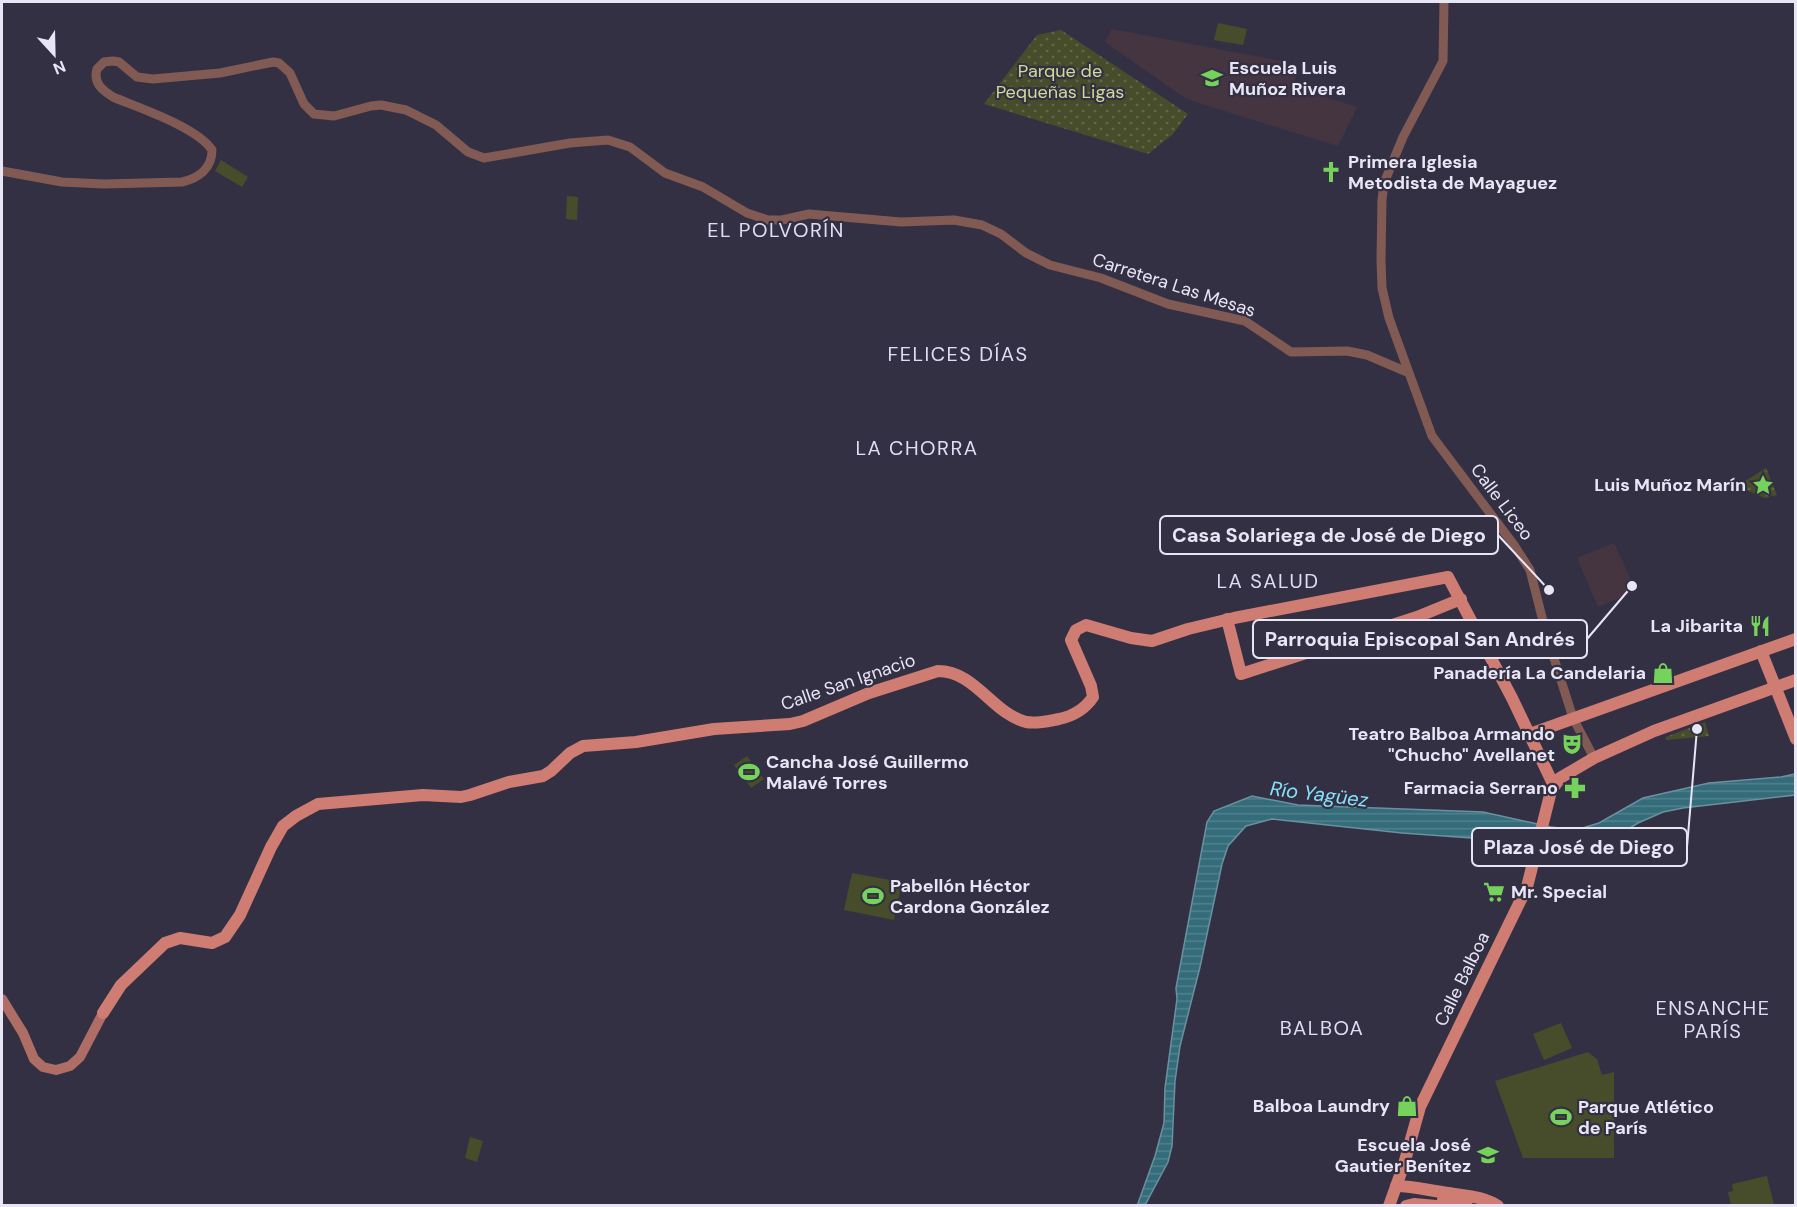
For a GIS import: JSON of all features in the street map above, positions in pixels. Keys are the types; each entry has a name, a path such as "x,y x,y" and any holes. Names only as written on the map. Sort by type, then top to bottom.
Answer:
{"main road":[{"name":"Calle San Ignacio","path":"103,1013 121,985 165,943 180,938 212,943 225,936 240,915 283,826 318,804 398,796 461,797 484,792 509,782 537,778 551,771 570,753 583,746 636,742 714,729 790,724 803,721 869,693 938,670 949,671 968,680 1012,716 1026,722 1068,717 1087,707 1093,697 1091,686 1071,644 1074,633 1079,627 1090,625 1131,638 1152,641 1188,629 1227,620 1449,577 1461,599"},
{"path":"1227,620 1241,675 1417,617 1461,599 1554,786 1560,778 1594,758 1654,731 1796,680"},
{"path":"1530,734 1796,639"},
{"path":"1761,651 1796,739"},
{"name":"Calle Balboa","path":"1389,1206 1402,1186 1401,1171 1420,1107 1527,887 1543,820 1554,786"},
{"path":"2,999 23,1033 34,1059 43,1067 56,1070 70,1066 80,1057 103,1013"},
{"path":"1401,1171 1410,1180 1465,1191 1466,1202"},
{"path":"1402,1186 1406,1193 1466,1202"},
{"path":"1445,1206 1490,1200 1498,1206"},
{"path":"1406,1206 1414,1204 1436,1206"}],"street":[{"name":"Calle Liceo","path":"1444,2 1444,55 1441,68 1403,137 1382,191 1382,288 1389,318 1407,372 1432,436 1514,545 1530,570 1546,633 1573,718 1594,758"},
{"name":"Carretera Las Mesas","path":"2,171 62,182 104,184 176,183 192,180 204,172 211,161 212,150 208,144 193,132 104,91 97,82 97,69 104,62 113,61 118,62 137,77 153,79 220,73 273,62 279,63 290,73 304,104 314,114 334,116 381,105 406,110 436,125 468,152 484,158 570,143 608,140 630,147 665,173 703,188 747,213 768,220 782,220 809,214 901,222 954,220 982,225 1000,234 1026,253 1050,265 1101,278 1168,304 1245,321 1291,352 1353,352 1367,355 1407,372"}],"shaded area":[{"path":"1112,29 1297,64 1294,87 1357,107 1338,146 1205,105 1185,98 1105,42"},
{"path":"1614,543 1636,591 1598,607 1577,558"},
{"path":"1795,774 1795,795 1663,812 1638,823 1599,847 1566,854 1545,852 1513,841 1402,833 1272,819 1246,826 1228,846 1222,864 1180,1046 1175,1081 1172,1146 1168,1162 1145,1205 1137,1206 1164,1123 1165,1088 1177,999 1176,988 1207,822 1214,811 1252,796 1298,805 1483,812 1551,827 1576,830 1599,823 1643,798 1709,783"}],"green space":[{"path":"1218,23 1247,29 1243,45 1214,40"},
{"name":"Parque de Pequeñas Ligas","path":"1061,30 1188,114 1173,134 1148,154 984,104 1037,35"},
{"path":"221,160 248,177 242,187 215,171"},
{"path":"567,196 578,197 577,220 566,219"},
{"path":"1766,468 1777,495 1765,498 1739,487 1739,485"},
{"path":"1705,722 1709,736 1666,740 1666,737"},
{"name":"Cancha José Guillermo Malavé Torres","path":"747,756 764,779 751,788 734,765"},
{"name":"Pabellón Héctor Cardona González","path":"852,873 902,882 894,920 844,910"},
{"path":"1561,1023 1572,1048 1544,1060 1533,1034"},
{"name":"Parque Atlético de París","path":"1588,1052 1597,1059 1602,1075 1614,1072 1614,1158 1523,1158 1495,1081"},
{"path":"470,1137 483,1141 477,1162 465,1158"},
{"path":"1767,1176 1774,1205 1731,1205 1728,1192 1733,1191 1732,1184"}],"place":[{"name":"Escuela Luis Muñoz Rivera","path":"1212,78"},
{"name":"Primera Iglesia Metodista de Mayaguez","path":"1331,172"},
{"name":"Luis Muñoz Marín","path":"1763,485"},
{"name":"Parroquia Episcopal San Andrés","path":"1632,586"},
{"name":"Casa Solariega de José de Diego","path":"1549,590"},
{"name":"La Jibarita","path":"1760,626"},
{"name":"Panadería La Candelaria","path":"1663,673"},
{"name":"Plaza José de Diego","path":"1697,729"},
{"name":"Teatro Balboa Armando \"Chucho\" Avellanet","path":"1572,744"},
{"name":"Cancha José Guillermo Malavé Torres","path":"749,772"},
{"name":"Farmacia Serrano","path":"1575,788"},
{"name":"Mr. Special","path":"1494,892"},
{"name":"Pabellón Héctor Cardona González","path":"873,896"},
{"name":"Balboa Laundry","path":"1407,1106"},
{"name":"Parque Atlético de París","path":"1561,1117"},
{"name":"Escuela José Gautier Benítez","path":"1488,1155"}],"district":[{"name":"EL POLVORÍN","path":"776,230"},
{"name":"FELICES DÍAS","path":"958,354"},
{"name":"LA CHORRA","path":"917,448"},
{"name":"LA SALUD","path":"1268,581"},
{"name":"ENSANCHE PARÍS","path":"1713,1020"},
{"name":"BALBOA","path":"1322,1028"}],"water label":[{"name":"Río Yagüez","path":"1319,794"}]}
